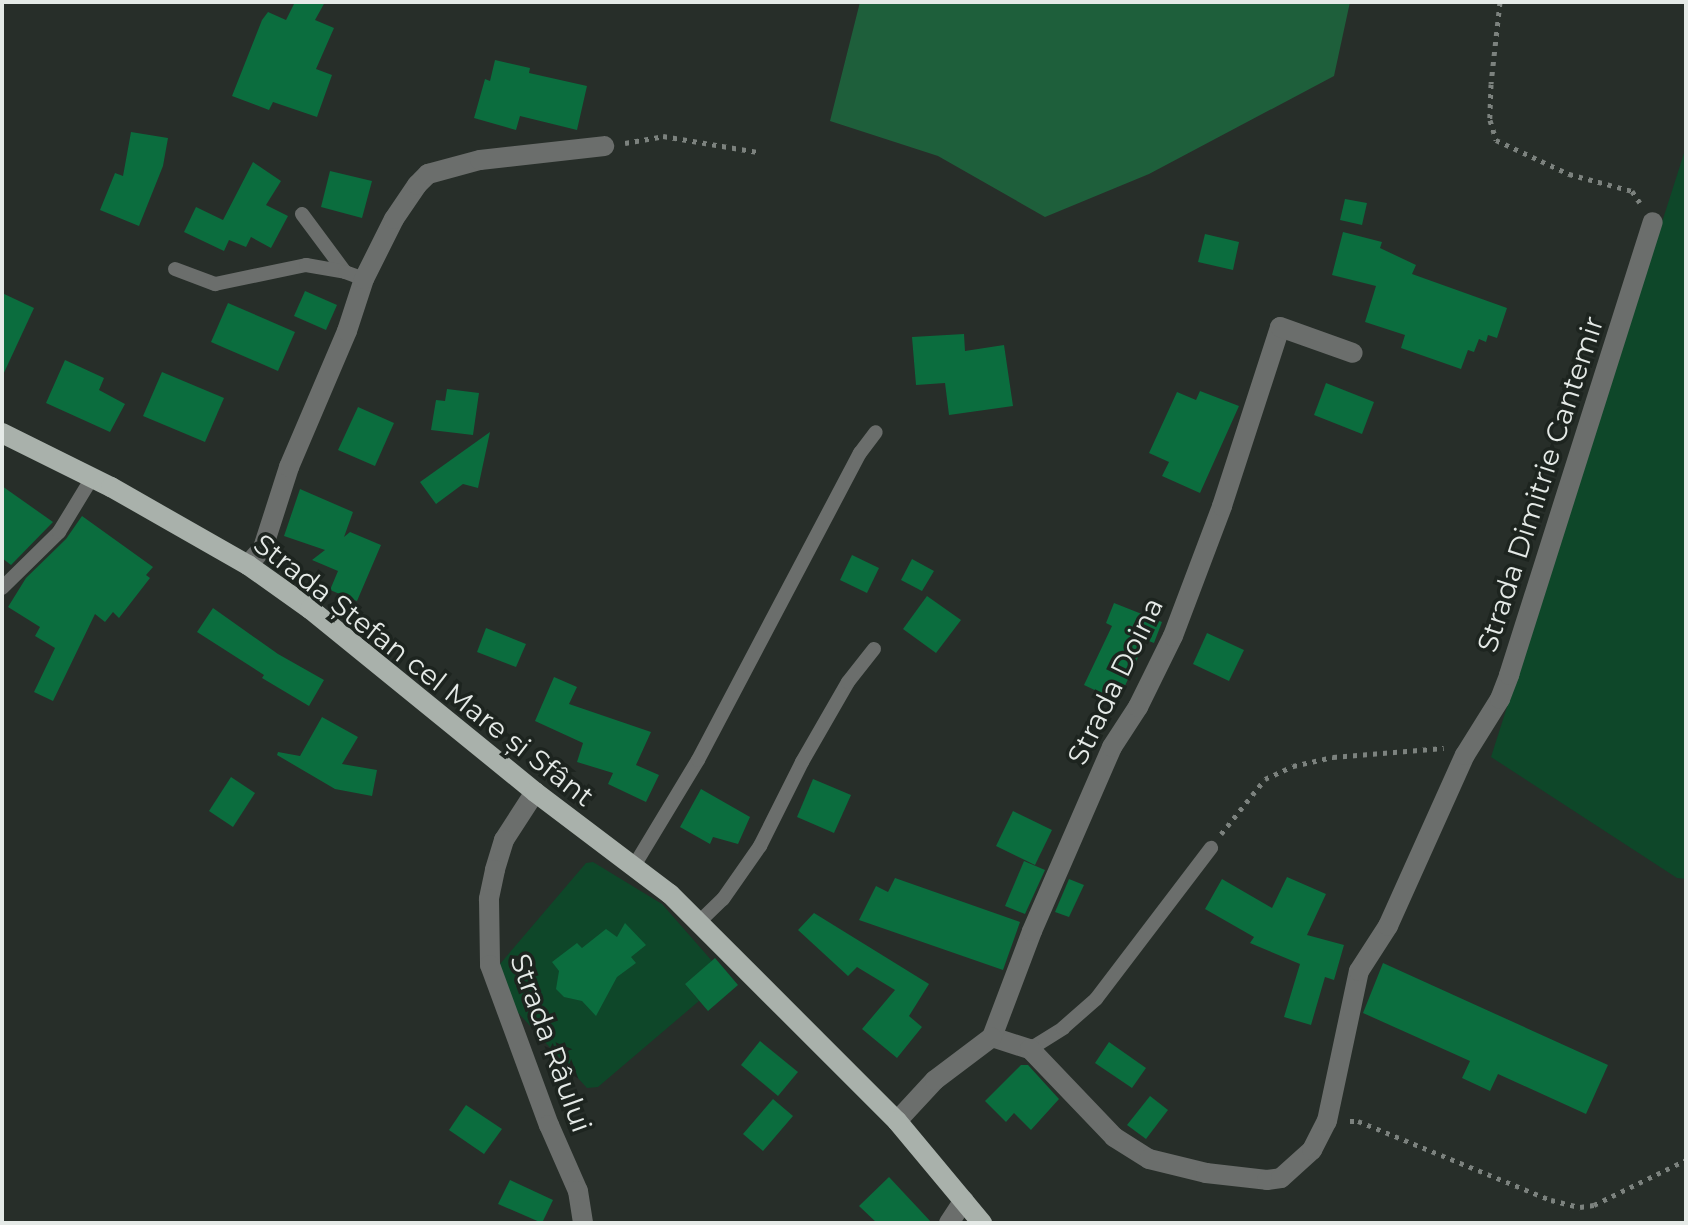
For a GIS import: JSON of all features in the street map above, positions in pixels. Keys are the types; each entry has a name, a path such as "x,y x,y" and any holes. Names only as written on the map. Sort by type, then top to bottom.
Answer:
{"main road":[{"name":"Strada Ștefan cel Mare și Sfânt","path":"2,433 92,478 248,565 310,609 535,792 634,866 699,922 897,1121 982,1223"}],"street":[{"path":"248,565 263,548 289,467 347,331 354,276 428,174 480,160 604,146"},
{"name":"Strada Dimitrie Cantemir","path":"992,1037 1030,1049 1114,1137 1149,1159 1206,1173 1256,1179 1281,1178 1312,1150 1327,1121 1359,971 1388,926 1465,755 1500,699 1509,675 1653,222"},
{"name":"Strada Doina","path":"992,1037 1032,931 1112,747 1138,707 1173,636 1222,506 1280,327 1353,353"},
{"name":"Strada Râului","path":"535,792 504,840 495,870 489,899 490,965 543,1111 578,1191 583,1223"},
{"path":"897,1121 935,1080 992,1037"},
{"path":"949,1223 964,1200"}],"lane":[{"path":"302,214 354,276"},
{"path":"175,269 215,284 306,265 354,276"},
{"path":"634,866 698,760 860,453 876,432"},
{"path":"2,588 59,532 92,478"},
{"path":"699,922 723,899 760,846 802,762 848,682 874,649"},
{"path":"1030,1049 1063,1028 1096,999 1211,848"}],"path":[{"path":"1500,2 1490,120 1496,140 1569,174 1632,191 1653,222"},
{"path":"604,146 663,136 758,152"},
{"path":"1211,848 1265,779 1293,766 1333,757 1450,748 1465,755"},
{"path":"1327,1121 1358,1121 1551,1200 1580,1207 1594,1205 1686,1160"}],"green space":[{"path":"860,2 1350,2 1334,76 1149,174 1045,217 938,156 830,121"},
{"path":"1686,147 1686,879 1677,878 1491,757"},
{"path":"593,862 662,904 712,961 685,984 699,1001 598,1087 587,1088 511,1005 500,964 586,863"}],"building":[{"path":"295,2 325,2 315,20 334,28 316,69 332,75 317,117 273,102 269,110 232,96 262,20 268,12 286,20"},
{"path":"495,60 530,68 529,73 587,86 577,130 520,116 516,130 474,118 485,79 490,81"},
{"path":"131,132 168,138 163,166 139,226 100,210 115,173 123,176"},
{"path":"253,162 281,181 266,205 288,216 271,248 251,237 246,247 229,240 224,251 184,232 196,207 223,220"},
{"path":"330,171 372,181 362,218 321,207"},
{"path":"1345,199 1367,203 1362,225 1340,220"},
{"path":"1343,232 1382,242 1380,248 1416,265 1412,274 1507,308 1497,338 1488,335 1486,342 1479,339 1474,352 1468,350 1461,369 1401,348 1405,335 1365,322 1376,286 1332,275"},
{"path":"1205,234 1239,242 1233,270 1198,262"},
{"path":"305,291 337,305 326,330 294,316"},
{"path":"2,293 34,308 2,377"},
{"path":"228,303 295,332 278,371 211,342"},
{"path":"964,334 965,351 1004,345 1013,406 949,415 945,383 916,385 912,337"},
{"path":"65,360 104,378 99,390 125,404 110,432 46,403"},
{"path":"162,372 224,398 205,442 143,416"},
{"path":"1326,383 1374,402 1362,434 1314,415"},
{"path":"447,389 479,393 473,435 431,430 436,400 445,401"},
{"path":"1200,391 1239,406 1200,493 1162,476 1169,462 1149,453 1177,392 1196,400"},
{"path":"358,407 394,423 375,466 338,450"},
{"path":"490,432 478,488 463,484 436,504 420,482"},
{"path":"2,486 53,522 11,565 2,558"},
{"path":"300,489 353,512 344,537 350,532 381,545 357,601 330,590 338,571 312,560 325,550 284,536"},
{"path":"82,516 153,567 146,575 150,578 119,618 113,612 105,622 95,614 53,701 34,692 55,648 35,636 40,627 8,607 26,578 66,539"},
{"path":"852,555 879,568 867,593 840,580"},
{"path":"912,559 934,571 922,591 901,580"},
{"path":"927,596 961,620 936,653 903,629"},
{"path":"1114,603 1162,622 1154,643 1146,640 1118,701 1084,685 1112,626 1106,623"},
{"path":"213,608 278,654 324,680 309,706 262,678 264,675 197,632"},
{"path":"486,628 526,644 516,667 477,652"},
{"path":"1207,633 1244,650 1229,681 1193,664"},
{"path":"554,677 577,687 569,704 651,732 636,765 659,775 646,802 608,784 613,773 577,762 583,743 535,721"},
{"path":"322,717 358,737 342,764 377,770 372,796 335,789 277,755 278,752 300,756"},
{"path":"231,777 255,793 233,827 209,811"},
{"path":"813,779 851,795 834,833 797,817"},
{"path":"701,789 750,817 738,844 713,837 710,844 680,827"},
{"path":"1013,811 1052,830 1035,865 996,846"},
{"path":"1024,861 1045,870 1025,914 1005,906"},
{"path":"1287,877 1326,894 1307,935 1344,945 1334,980 1325,977 1311,1025 1284,1017 1300,964 1250,943 1254,937 1205,909 1222,879 1272,908"},
{"path":"895,878 1020,922 1003,970 859,920 876,886 888,892"},
{"path":"1069,879 1084,885 1069,917 1055,912"},
{"path":"814,913 929,984 909,1016 922,1027 897,1058 862,1029 895,990 857,967 848,976 798,930"},
{"path":"625,923 646,945 631,957 636,963 617,977 596,1016 582,1001 564,997 556,989 559,971 552,962 577,943 582,948 606,929 617,937"},
{"path":"715,958 738,985 708,1011 685,984"},
{"path":"1383,963 1608,1065 1586,1114 1498,1074 1490,1091 1462,1078 1470,1061 1363,1013"},
{"path":"760,1041 798,1072 778,1096 741,1065"},
{"path":"1109,1042 1146,1068 1132,1088 1095,1063"},
{"path":"1021,1065 1028,1065 1059,1099 1031,1130 1014,1113 1006,1122 985,1101"},
{"path":"1150,1096 1168,1110 1146,1139 1127,1125"},
{"path":"773,1099 793,1116 763,1151 743,1134"},
{"path":"466,1105 502,1129 484,1154 449,1130"},
{"path":"889,1177 932,1223 877,1223 859,1206"},
{"path":"510,1180 553,1200 542,1223 498,1204"}]}
